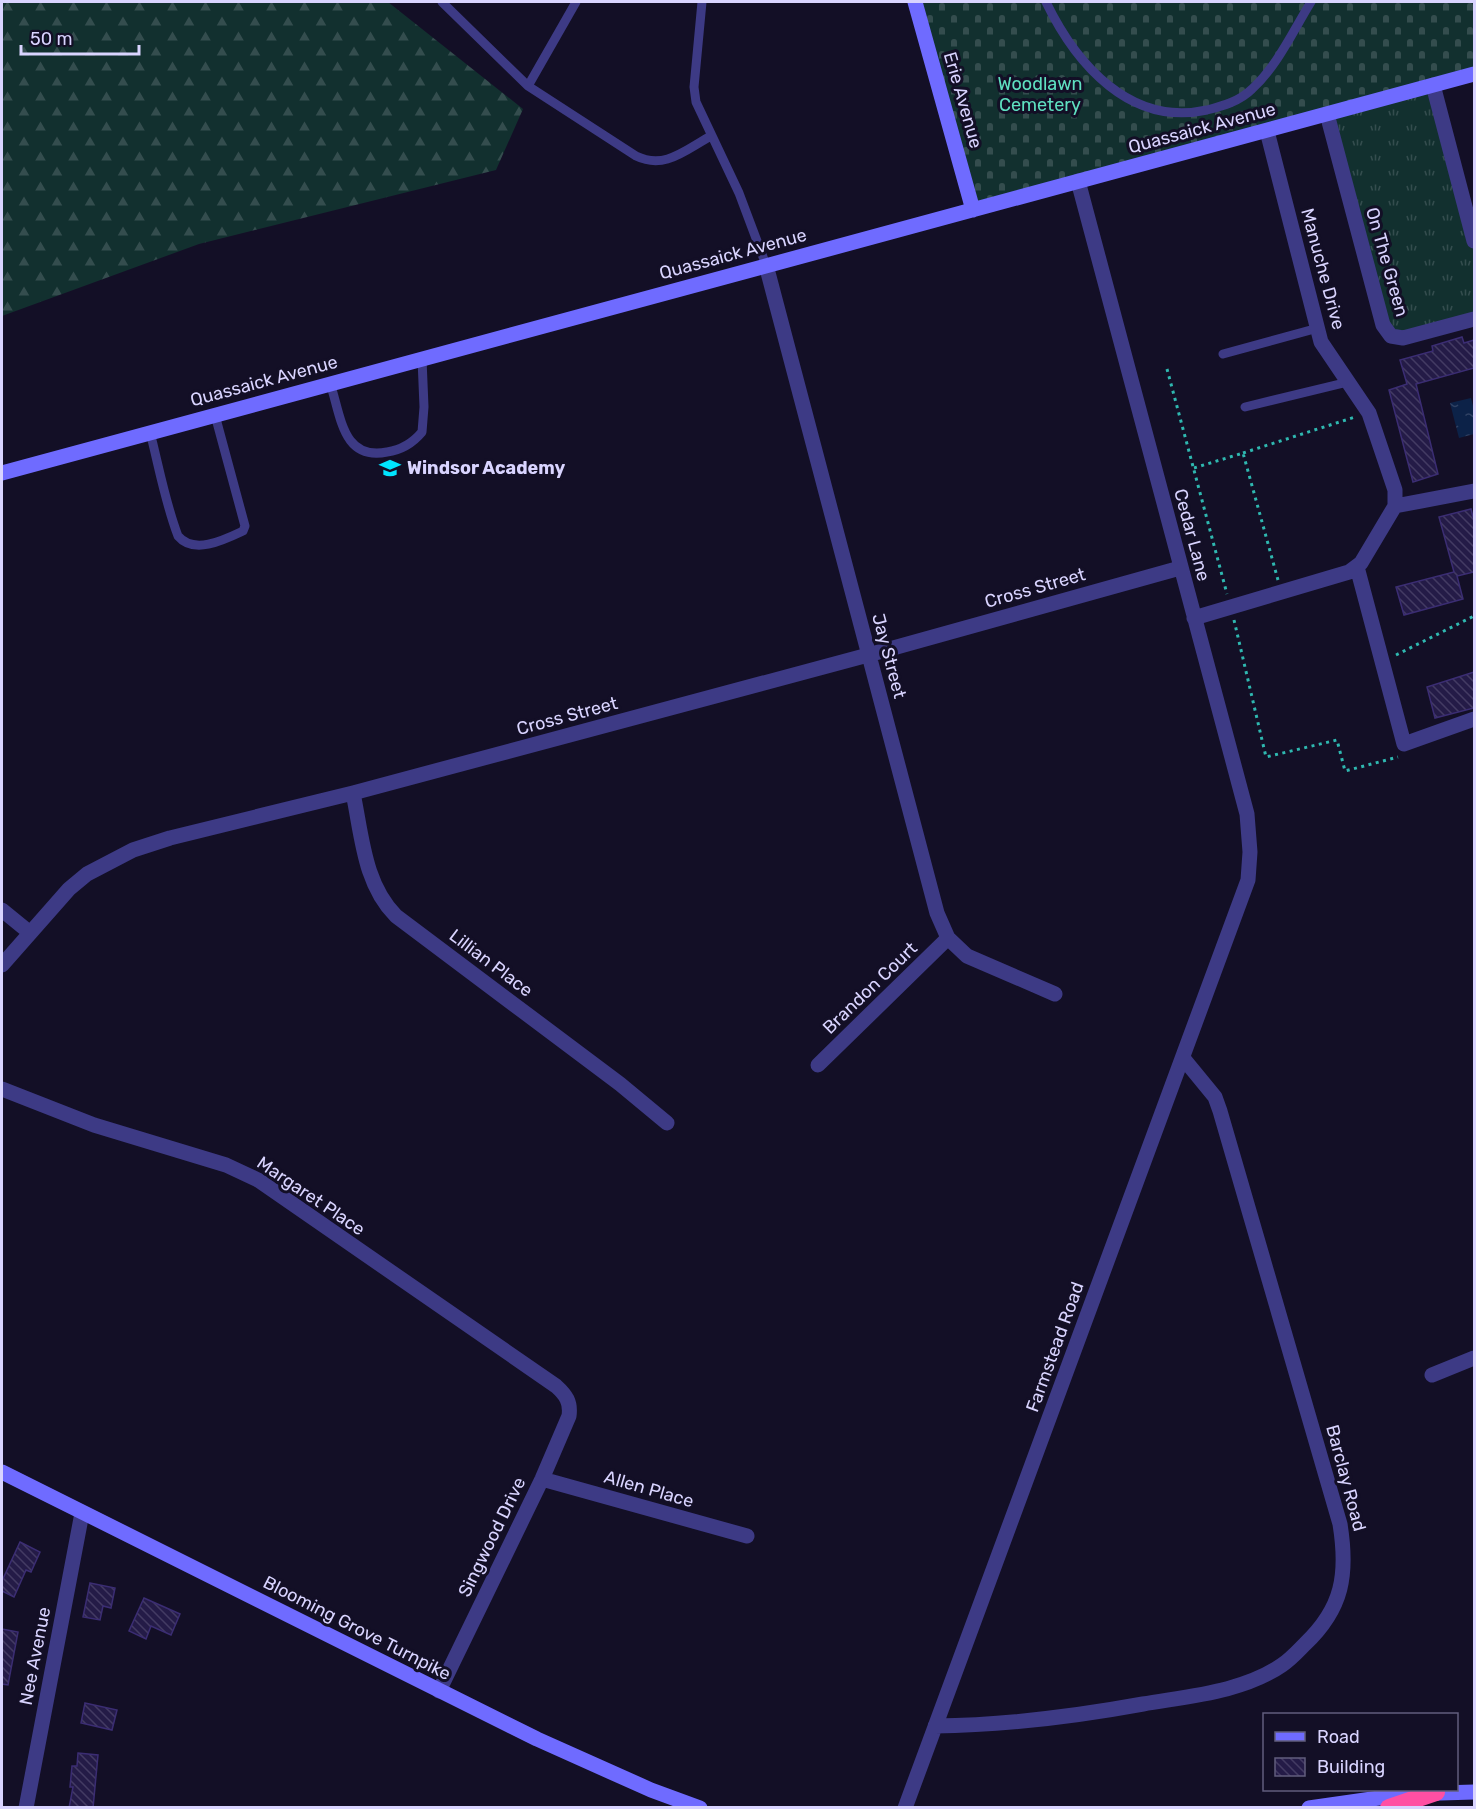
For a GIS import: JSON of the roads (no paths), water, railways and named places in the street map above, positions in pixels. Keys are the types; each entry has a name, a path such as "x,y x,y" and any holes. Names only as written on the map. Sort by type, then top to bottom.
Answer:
{"highway":[{"path":"1389,1808 1436,1792"}],"main road":[{"name":"Erie Avenue","path":"915,2 974,210"},
{"name":"Quassaick Avenue","path":"2,473 1474,74"},
{"name":"Blooming Grove Turnpike","path":"2,1472 439,1691 641,1785 700,1808"},
{"path":"1309,1808 1436,1792 1474,1792"}],"street":[{"path":"1433,85 1474,241"},
{"name":"On The Green","path":"1327,114 1383,324 1391,336 1403,338 1474,319"},
{"name":"Manuche Drive","path":"1267,131 1321,342 1369,413 1395,490 1395,506"},
{"name":"Cedar Lane","path":"1078,181 1247,814 1250,852 1248,880 1242,900"},
{"name":"Jay Street","path":"766,265 937,913 948,939 967,956 1054,994"},
{"path":"1194,618 1332,579 1357,567 1395,506 1474,491"},
{"path":"1357,567 1382,659 1402,750 1474,719"},
{"name":"Cross Street","path":"2,965 29,932 87,874 133,850 170,837 354,793 868,655 1180,568"},
{"name":"Lillian Place","path":"354,793 369,872 384,904 396,916 620,1084 667,1123"},
{"name":"Farmstead Road","path":"905,1808 1242,900"},
{"path":"2,910 29,932"},
{"name":"Brandon Court","path":"818,1065 948,939"},
{"name":"Barclay Road","path":"935,1726 1004,1725 1076,1716 1226,1689 1265,1675 1283,1664 1320,1630 1334,1609 1343,1582 1345,1554 1337,1514 1220,1111 1215,1097 1183,1058"},
{"name":"Margaret Place","path":"2,1089 94,1125 226,1165 258,1180 556,1386 567,1398"},
{"path":"1432,1375 1474,1358"},
{"name":"Singwood Drive","path":"439,1691 542,1479 569,1416 570,1407 567,1398"},
{"name":"Allen Place","path":"542,1479 747,1536"},
{"name":"Nee Avenue","path":"26,1808 82,1512"}],"lane":[{"path":"442,2 528,86 648,162 659,163 672,158 711,136"},
{"path":"528,86 576,2"},
{"path":"702,2 694,87 696,102 739,193 766,265"},
{"path":"1046,2 1066,39 1098,78 1135,103 1170,112 1196,112 1219,107 1251,90 1278,58 1311,2"},
{"path":"1223,354 1318,328"},
{"path":"330,383 346,434 355,447 370,455 394,451 405,447 422,432 424,407 422,358"},
{"path":"1245,407 1348,382"},
{"path":"150,432 162,476 162,486 178,536 183,542 196,547 235,535 243,531 245,526 215,415"}],"water":[{"path":"1471,398 1474,410 1474,434 1459,438 1450,403"}],"place":[{"name":"Windsor Academy","path":"390,468"}],"park label":[{"name":"Woodlawn Cemetery","path":"1040,94"}]}
